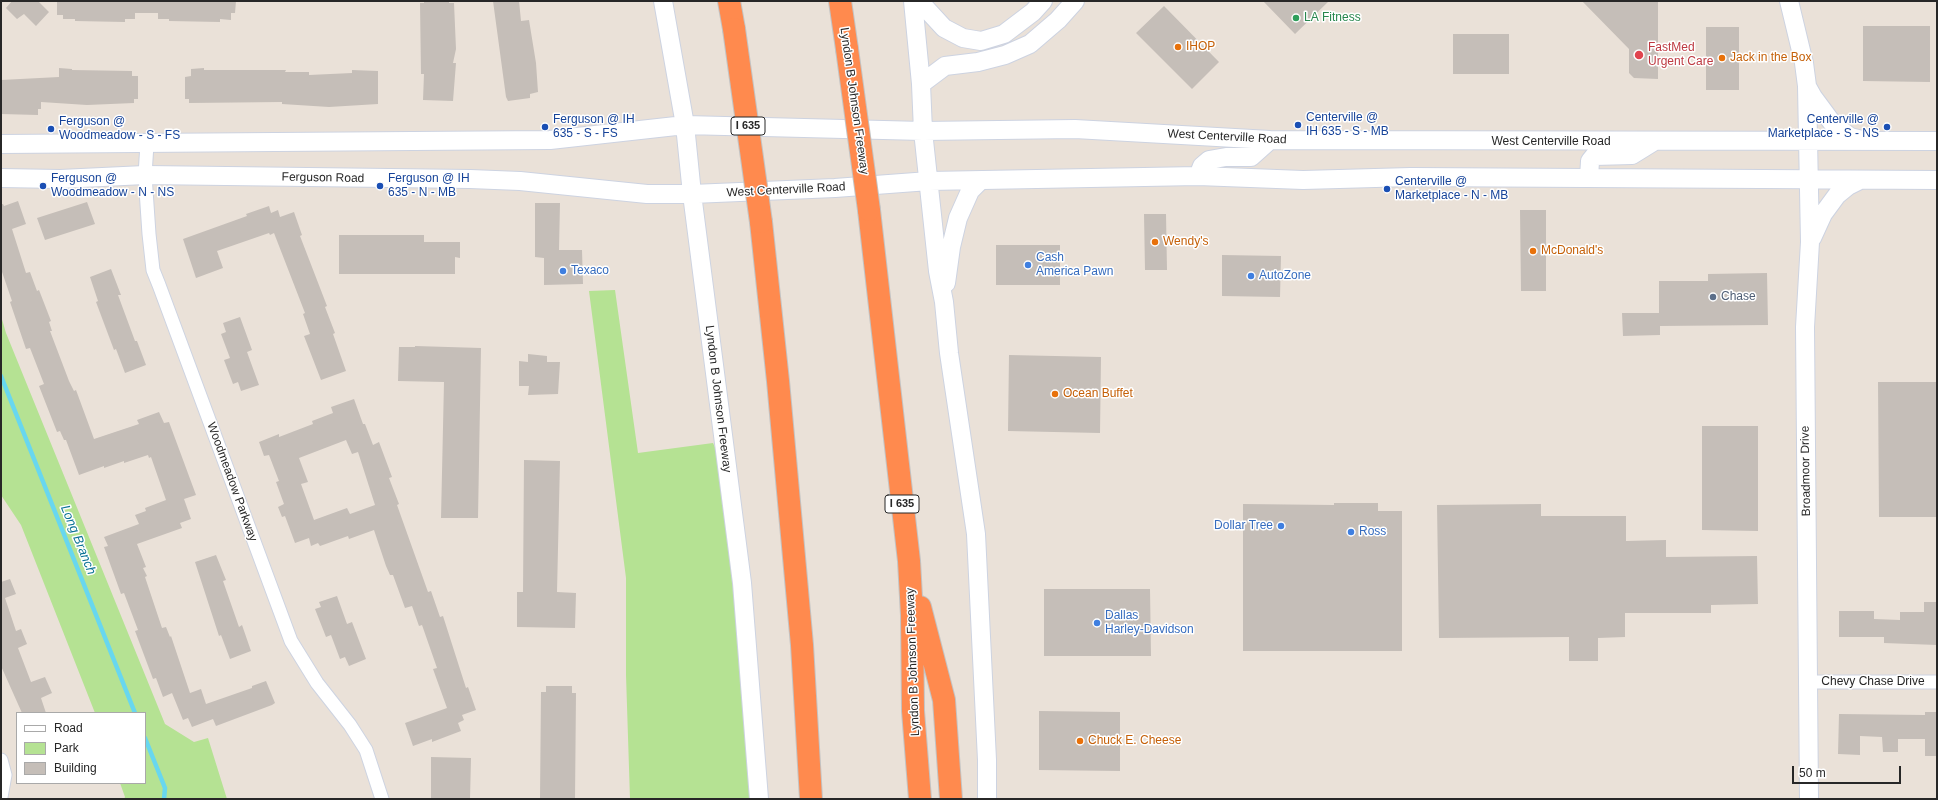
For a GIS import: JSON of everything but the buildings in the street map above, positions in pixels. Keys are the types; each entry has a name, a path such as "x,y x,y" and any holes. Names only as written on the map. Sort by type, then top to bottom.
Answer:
{"highway":[{"name":"I 635","path":"729,1 761,222 778,380 802,645 811,799"},
{"name":"Lyndon B Johnson Freeway","path":"840,1 869,210 909,561 912,614 913,711 920,799"},
{"path":"909,561 944,700 951,799"}],"main road":[{"name":"Lyndon B Johnson Freeway","path":"663,1 685,125 692,194 742,583 759,799"},
{"path":"913,1 921,84 923,131 938,271 944,302 948,353 976,534 988,760 987,799"},
{"path":"919,1 944,28 962,38 981,41 1004,34 1033,12 1043,1"},
{"path":"921,84 945,66 978,62 1005,56 1030,44 1058,20 1075,1"},
{"name":"Broadmoor Drive","path":"1790,1 1804,63 1807,86 1810,242 1805,327 1809,799"},
{"path":"1807,86 1812,97 1833,124 1850,137 1873,142"},
{"name":"West Centerville Road","path":"685,125 923,131 1075,129 1270,140 1654,142 1937,141"},
{"path":"1,144 550,140 685,125"},
{"path":"1198,176 1202,166 1210,160 1226,157 1251,157 1270,140"},
{"path":"1589,178 1590,161 1594,156 1632,155 1654,142"},
{"name":"Ferguson Road","path":"1,178 60,179 145,175 477,180 520,181 647,194 692,194"},
{"name":"West Centerville Road","path":"692,194 835,188 929,181 1198,176 1303,180 1411,177 1937,180"},
{"path":"1810,242 1823,214 1837,195 1848,186 1860,180"},
{"path":"944,302 951,247 958,218 970,191 980,181"}],"street":[{"name":"Woodmeadow Parkway","path":"146,144 145,175 149,234 154,270 273,593 295,648 317,683 350,724 366,750 382,799"},
{"name":"Chevy Chase Drive","path":"1809,682 1937,682"},
{"path":"1,760 4,775 1,797"}],"green space":[{"path":"615,290 638,453 713,443 729,478 762,799 630,799 626,675 626,578 589,291"},
{"path":"1,316 6,333 165,724 194,742 208,738 227,799 124,799 125,797 120,784 146,784 146,712 95,712 21,525 1,495"}],"waterway":[{"name":"Long Branch","path":"1,376 135,712"},
{"name":"Long Branch","path":"146,740 165,788 164,799"}],"place":[{"name":"LA Fitness","path":"1296,18"},
{"name":"IHOP","path":"1178,47"},
{"name":"FastMed Urgent Care","path":"1639,55"},
{"name":"Jack in the Box","path":"1722,58"},
{"name":"Centerville @ IH 635 - S - MB","path":"1298,125"},
{"name":"Ferguson @ IH 635 - S - FS","path":"545,127"},
{"name":"Centerville @ Marketplace - S - NS","path":"1887,127"},
{"name":"Ferguson @ Woodmeadow - S - FS","path":"51,129"},
{"name":"Ferguson @ Woodmeadow - N - NS","path":"43,186"},
{"name":"Ferguson @ IH 635 - N - MB","path":"380,186"},
{"name":"Centerville @ Marketplace - N - MB","path":"1387,189"},
{"name":"Wendy's","path":"1155,242"},
{"name":"McDonald's","path":"1533,251"},
{"name":"Cash America Pawn","path":"1028,265"},
{"name":"Texaco","path":"563,271"},
{"name":"AutoZone","path":"1251,276"},
{"name":"Chase","path":"1713,297"},
{"name":"Ocean Buffet","path":"1055,394"},
{"name":"Dollar Tree","path":"1281,526"},
{"name":"Ross","path":"1351,532"},
{"name":"Dallas Harley-Davidson","path":"1097,623"},
{"name":"Chuck E. Cheese","path":"1080,741"}]}
